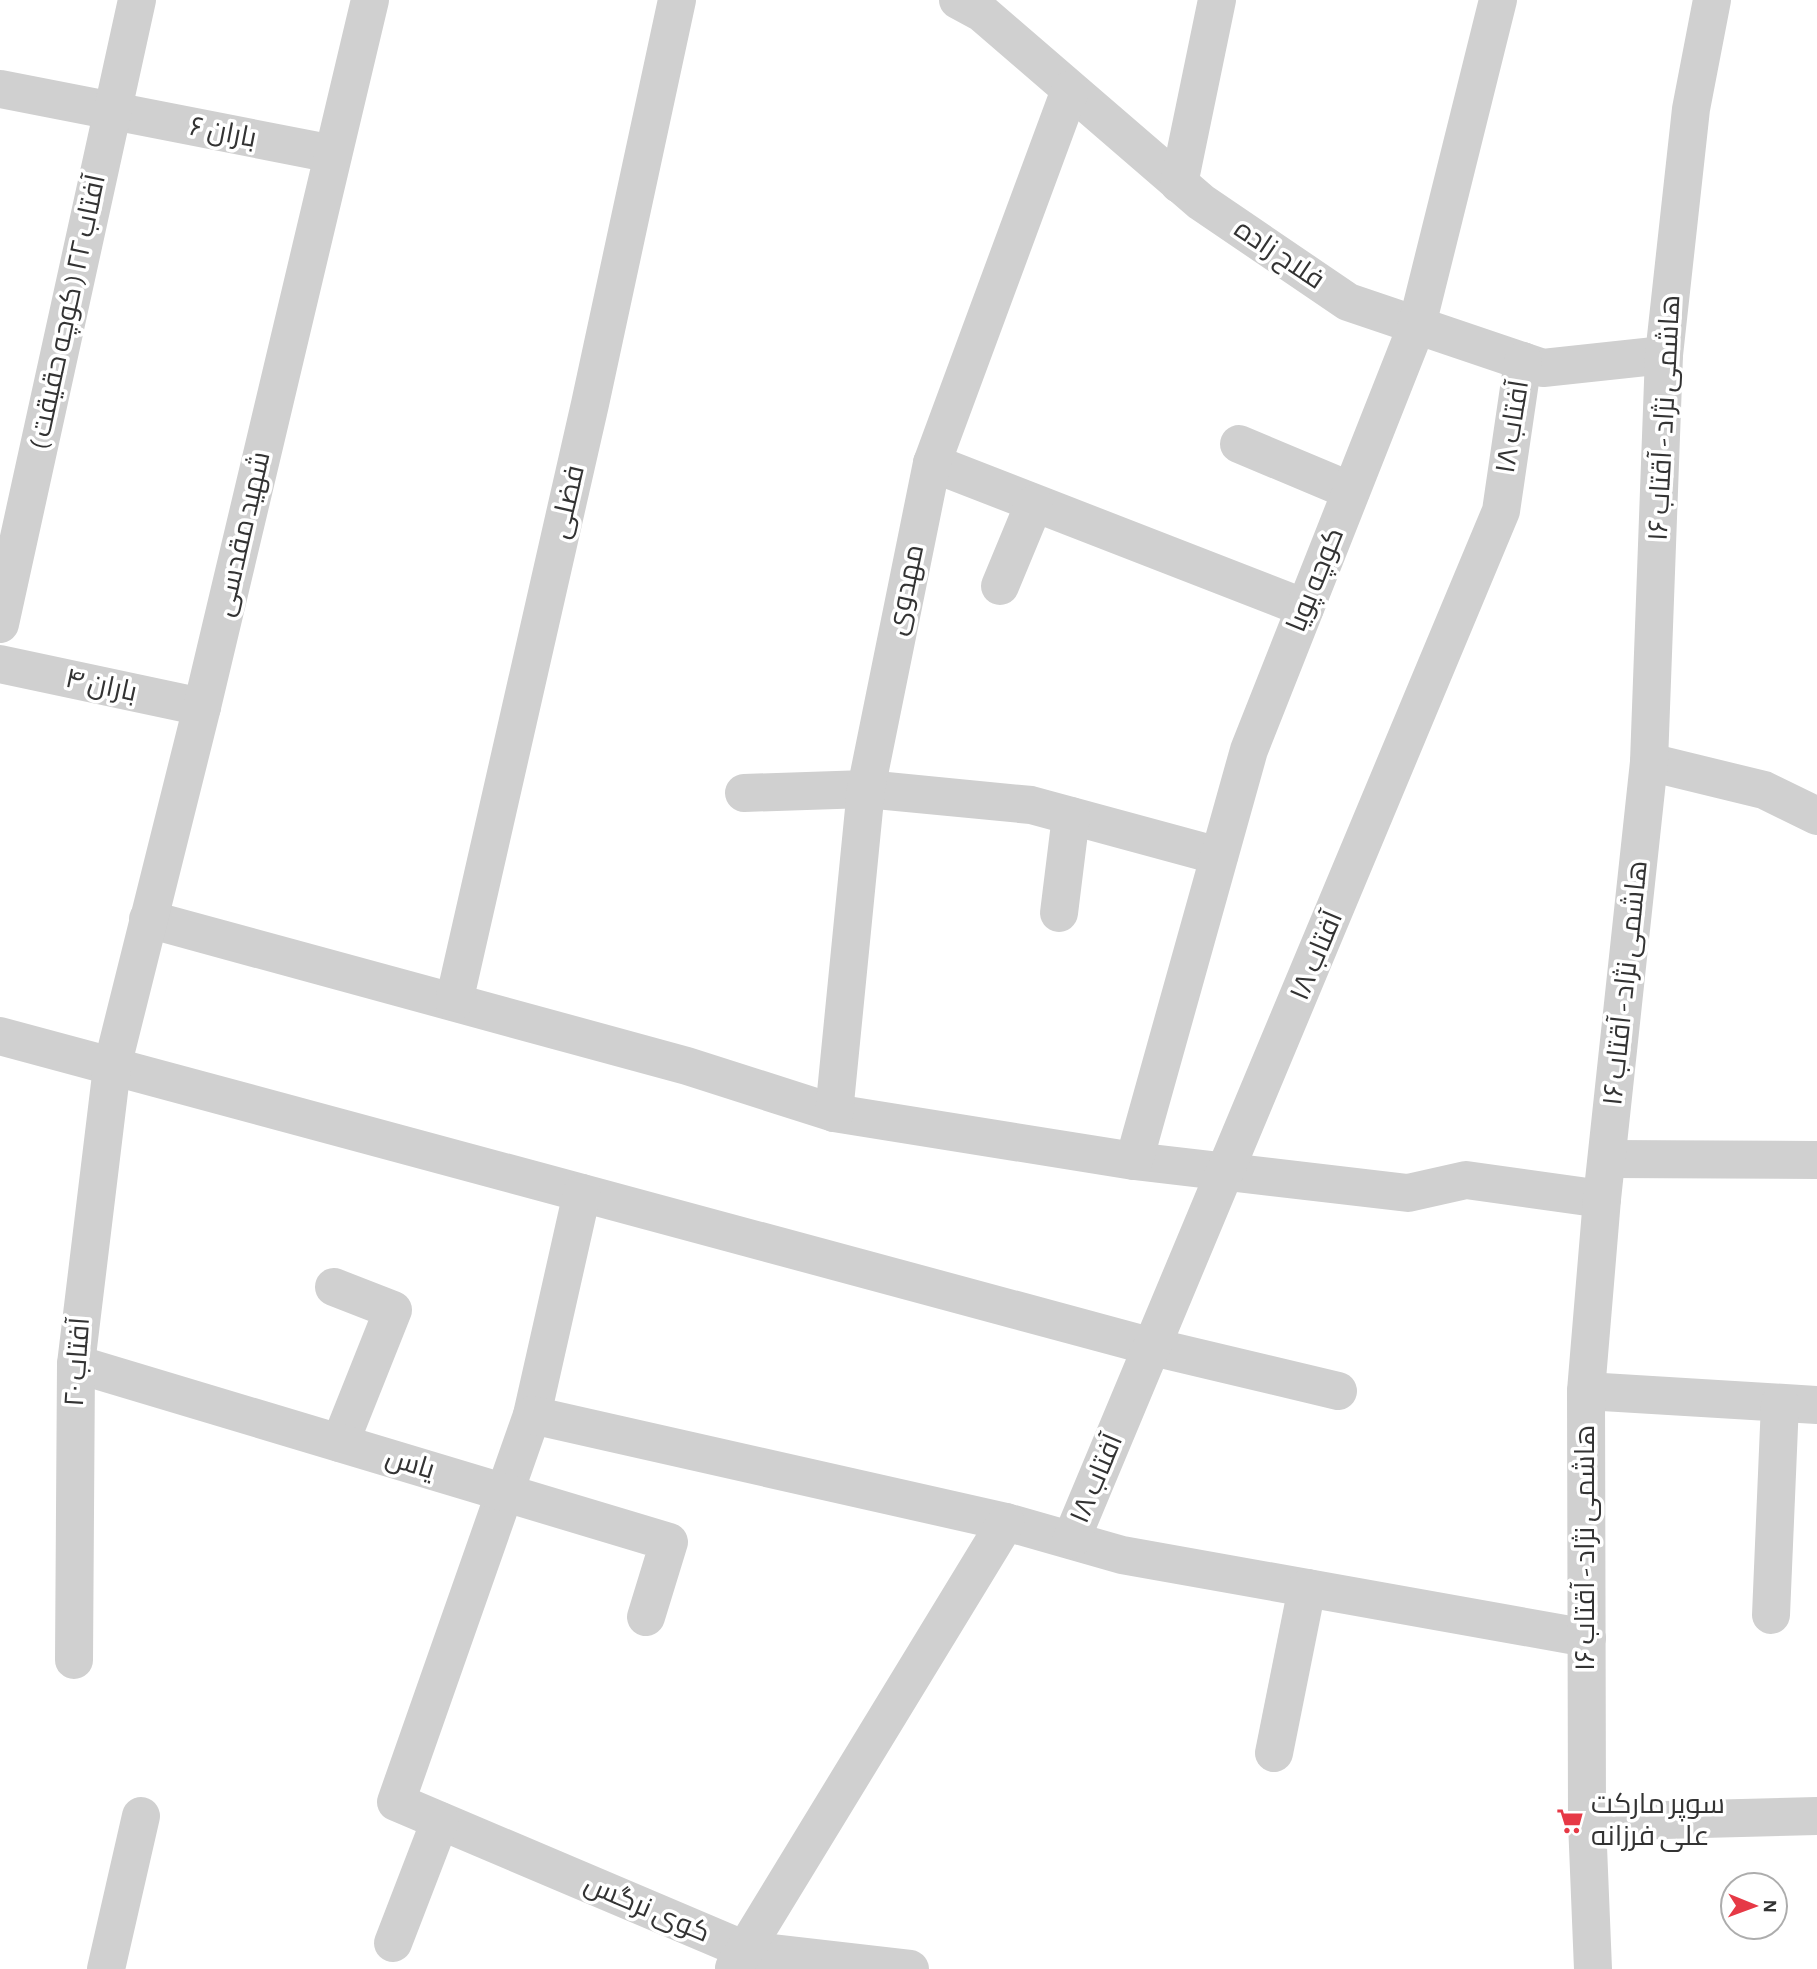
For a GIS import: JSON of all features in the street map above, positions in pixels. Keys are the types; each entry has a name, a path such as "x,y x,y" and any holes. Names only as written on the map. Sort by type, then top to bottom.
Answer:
{"street":[{"name":"آفتاب ۲۲ ( کوچه حقیقت )","path":"0,624 136,0"},
{"name":"شهید مقدسی","path":"112,1067 202,707 370,0"},
{"name":"فضلی","path":"454,1003 587,418 677,0"},
{"name":"فلاح زاده","path":"958,0 982,13 1201,202 1348,302 1543,368 1664,355"},
{"path":"1179,184 1217,0"},
{"name":"کوچه پویا","path":"1134,1161 1249,750 1417,325 1498,0"},
{"name":"هاشمی نژاد - آقتاب ۱۶","path":"1593,1969 1587,1822 1586,1391 1602,1199 1649,762 1664,355 1691,109 1712,0"},
{"name":"باران ۶","path":"0,89 333,154"},
{"name":"مهدوی","path":"834,1113 866,789 932,463 1070,90"},
{"name":"آفتاب ۱۸","path":"1070,1541 1227,1172 1501,511 1523,361"},
{"path":"1239,444 1351,491"},
{"path":"932,463 1305,608"},
{"path":"1000,586 1034,504"},
{"name":"باران ۴","path":"0,664 202,707"},
{"path":"1649,762 1764,790 1817,816"},
{"path":"744,793 866,789 1031,805 1219,856"},
{"path":"1059,913 1071,816"},
{"path":"148,919 687,1066 834,1113 1134,1161 1408,1193 1466,1180 1602,1199"},
{"path":"0,1036 1153,1347 1338,1391"},
{"name":"آفتاب ۲۰","path":"74,1660 76,1364 112,1067"},
{"path":"1607,1159 1817,1160"},
{"path":"505,1493 532,1415 582,1193"},
{"path":"334,1287 393,1310 340,1443"},
{"name":"یاس","path":"76,1364 669,1542 646,1617"},
{"path":"1586,1391 1799,1404 1771,1615"},
{"path":"532,1415 1006,1522 1122,1555 1587,1639"},
{"name":"کوی نرگس","path":"505,1493 396,1802 739,1960 910,1969"},
{"path":"739,1960 1006,1522"},
{"path":"1274,1753 1307,1588"},
{"path":"106,1969 141,1816"},
{"path":"1587,1822 1817,1816"},
{"path":"393,1943 440,1821"}],"place":[{"name":"سوپر مارکت علی فرزانه","path":"1570,1821"}]}
